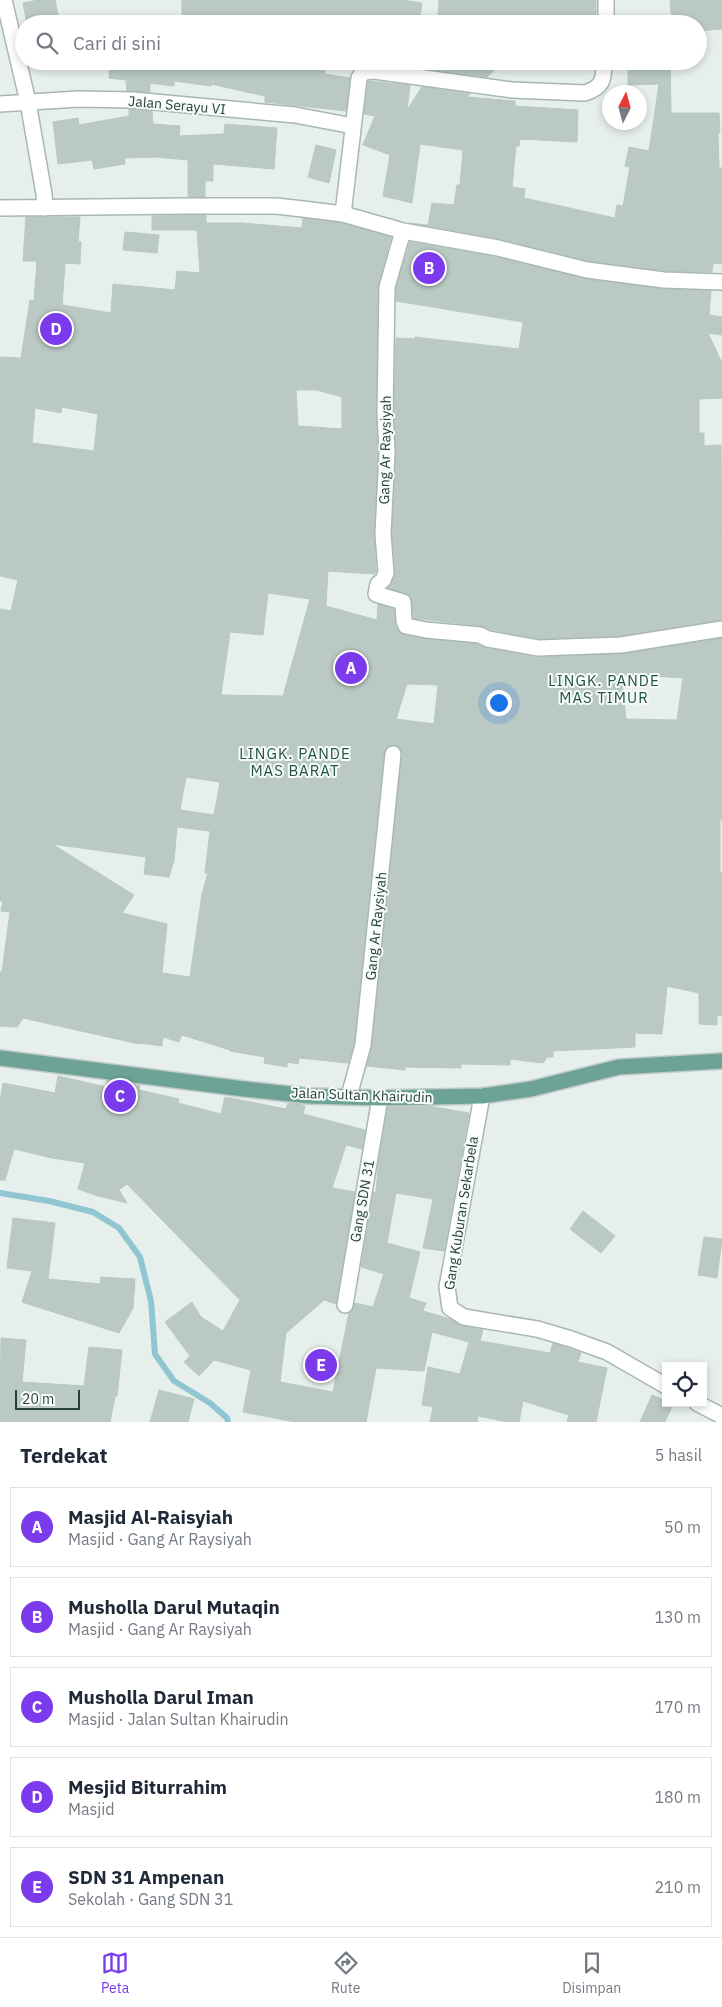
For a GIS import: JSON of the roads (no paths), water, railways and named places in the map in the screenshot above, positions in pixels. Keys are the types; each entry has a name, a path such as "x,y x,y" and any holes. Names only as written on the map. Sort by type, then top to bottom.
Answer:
{"main road":[{"name":"Jalan Sultan Khairudin","path":"0,1058 309,1096 380,1098 482,1096 531,1089 619,1067 722,1061"}],"street":[{"path":"4,0 15,47"},
{"path":"606,0 606,15"},
{"path":"20,70 28,102 45,208"},
{"path":"343,214 359,78 363,72 369,70 512,90 585,93 596,89 602,83 603,70"},
{"name":"Jalan Serayu VI","path":"0,104 78,99 133,100 296,116 353,126"},
{"path":"0,208 276,206 343,214 403,231 498,248 587,270 664,280 722,282"},
{"name":"Gang Ar Raysiyah","path":"403,231 387,287 385,413 387,452 383,534 386,573 383,580 378,584 376,591 378,596 403,602 406,626 426,630 480,635 488,639 538,648 621,645 722,629"},
{"name":"Gang Ar Raysiyah","path":"349,1096 363,1045 392,754"},
{"name":"Gang Kuburan Sekarbela","path":"482,1096 447,1287 450,1308 464,1317 538,1329 572,1339 607,1352 662,1384"},
{"name":"Gang SDN 31","path":"345,1305 380,1098"},
{"path":"705,1407 722,1416"}],"waterway":[{"path":"0,1193 49,1201 93,1212 119,1228 140,1257 151,1301 155,1354 174,1381 210,1403 227,1418 228,1422"}],"place":[{"name":"Musholla Darul Mutaqin","path":"429,268"},
{"name":"Mesjid Biturrahim","path":"56,329"},
{"name":"Masjid Al-Raisyiah","path":"351,668"},
{"name":"Musholla Darul Iman","path":"120,1096"},
{"name":"SDN 31 Ampenan","path":"321,1365"}],"district":[{"name":"LINGK. PANDE MAS TIMUR","path":"604,688"},
{"name":"LINGK. PANDE MAS BARAT","path":"295,762"}]}
